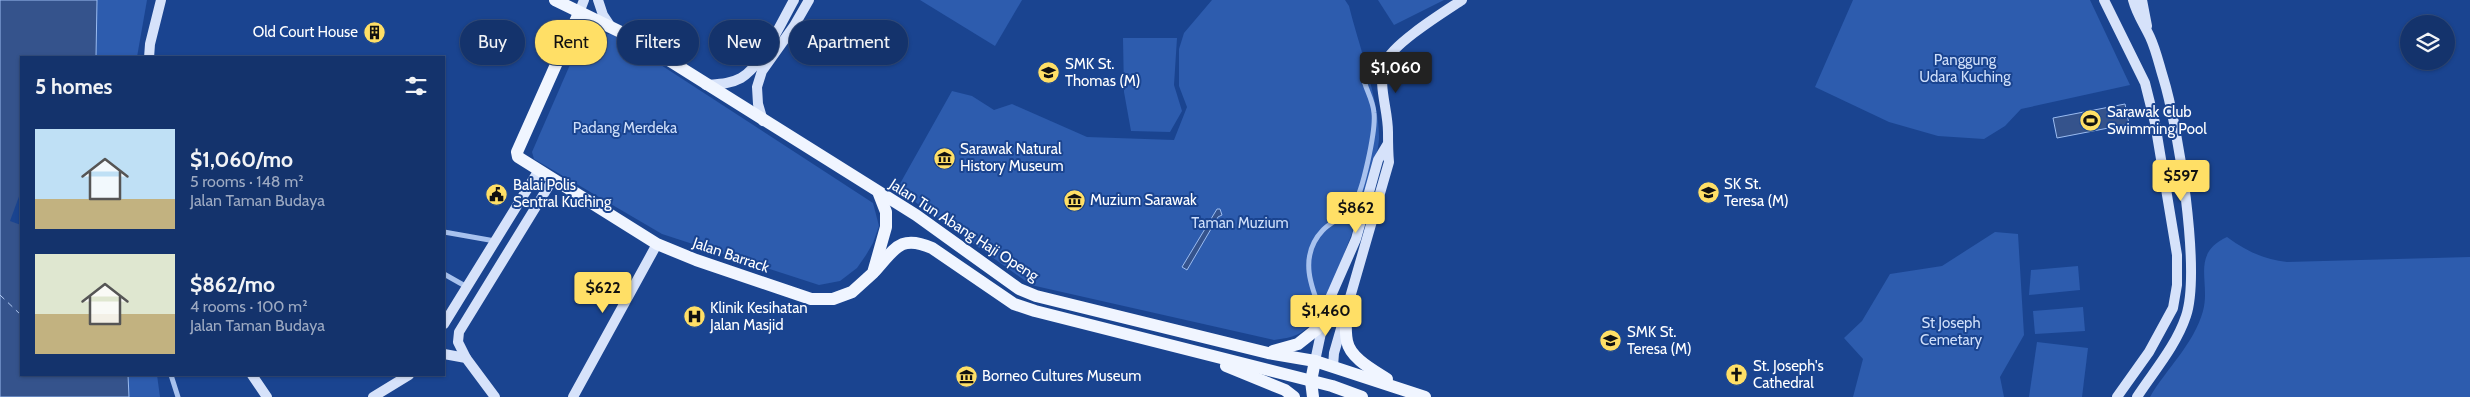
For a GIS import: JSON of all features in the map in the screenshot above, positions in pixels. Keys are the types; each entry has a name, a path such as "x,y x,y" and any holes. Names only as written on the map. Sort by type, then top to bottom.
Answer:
{"main road":[{"path":"149,56 150,44 161,0"},
{"name":"Jalan Tun Abang Haji Openg","path":"555,0 635,39 879,194 916,215 1019,289 1036,296 1268,353 1333,366 1425,397"},
{"path":"579,13 584,0"},
{"path":"598,0 603,15 611,27"},
{"path":"706,85 729,83 742,78 754,69 794,0"},
{"path":"763,121 758,104 757,87 762,71 794,26 809,0"},
{"path":"1332,392 1334,353 1389,162 1388,131 1382,80 1387,59 1391,52 1434,18 1462,0"},
{"path":"2104,0 2145,83 2155,123 2177,254 2177,285 2173,308 2149,352 2117,397"},
{"path":"2133,0 2136,14 2150,38"},
{"path":"2137,397 2176,339 2186,315 2192,275 2183,190 2170,100 2150,38 2142,0"},
{"name":"Jalan Barrack","path":"579,13 518,152 519,158 657,244 696,260 810,300 833,299 852,292 873,273"},
{"path":"1313,397 1311,381 1323,322 1356,238 1378,160 1387,144"},
{"path":"445,322 539,170"},
{"path":"495,397 466,358 458,342 459,332 553,179"},
{"path":"873,273 886,227 886,212 879,194"},
{"path":"873,273 897,247 906,242 918,241 932,248 1014,304 1311,381 1332,392 1362,397"},
{"path":"573,397 657,244"},
{"path":"1346,312 1347,342 1351,350 1362,361 1398,387"},
{"path":"1268,353 1298,344 1323,322"},
{"path":"1181,348 1285,390 1294,397"},
{"path":"445,354 466,358"},
{"path":"253,376 267,397"},
{"path":"373,397 407,376"}],"street":[{"path":"1323,322 1309,285 1308,262 1314,241 1324,229 1353,206 1358,194 1372,138 1374,115 1372,101 1365,87 1363,76 1370,67 1387,59"},
{"path":"445,232 496,242"},
{"path":"445,275 467,287"},
{"path":"171,376 178,397"}],"green space":[{"path":"97,0 147,0 137,56 96,56"},
{"path":"920,0 1022,0 995,46"},
{"name":"Taman Muzium","path":"1212,0 1345,0 1349,6 1368,72 1378,124 1379,139 1376,155 1351,237 1339,267 1317,315 1308,327 1300,333 1274,340 1031,285 897,189 952,91 972,96 994,110 1012,104 1087,137 1174,140 1187,107 1179,86 1179,49 1184,33"},
{"path":"1378,0 1444,0 1394,25"},
{"name":"Panggung Udara Kuching","path":"1853,0 2090,0 2130,85 2021,109 2005,126 1984,139 1938,136 1889,122 1815,87"},
{"name":"Padang Merdeka","path":"607,34 617,37 617,65 661,65 873,203 879,226 873,243 857,268 840,281 819,285 662,234 534,159 532,152 570,65 607,65"},
{"path":"1123,38 1177,38 1174,85 1182,111 1170,132 1131,131 1124,92"},
{"name":"St Joseph Cemetary","path":"1995,232 2018,234 2024,335 2000,377 2004,397 1853,397 1863,359 1844,338 1862,321 1890,274 1942,266"},
{"path":"2227,237 2255,254 2287,262 2470,257 2470,397 2150,397 2199,323 2205,300 2205,260 2216,244"},
{"path":"2078,266 2080,290 2029,295 2031,270"},
{"path":"2083,307 2085,331 2035,334 2033,311"},
{"path":"2037,342 2088,348 2082,397 2029,397"},
{"path":"128,376 157,376 160,397 129,397"}],"shaded area":[{"path":"0,0 97,0 96,56 20,56 20,376 128,376 129,397 0,397"},
{"name":"Sarawak Club Swimming Pool","path":"2125,104 2129,124 2057,138 2053,118"},
{"path":"1217,209 1220,209 1222,215 1218,217 1187,270 1182,267"}],"pier":[{"path":"20,194 20,225 10,221"}],"ferry route":[{"path":"0,295 20,314"}],"place":[{"name":"Old Court House","path":"374,32"},
{"name":"SMK St. Thomas (M)","path":"1049,73"},
{"name":"Sarawak Club Swimming Pool","path":"2091,121"},
{"name":"Sarawak Natural History Museum","path":"944,158"},
{"name":"SK St. Teresa (M)","path":"1708,193"},
{"name":"Balai Polis Sentral Kuching","path":"497,194"},
{"name":"Muzium Sarawak","path":"1074,200"},
{"name":"Klinik Kesihatan Jalan Masjid","path":"694,317"},
{"name":"SMK St. Teresa (M)","path":"1611,341"},
{"name":"St. Joseph's Cathedral","path":"1737,375"},
{"name":"Borneo Cultures Museum","path":"966,376"}]}
